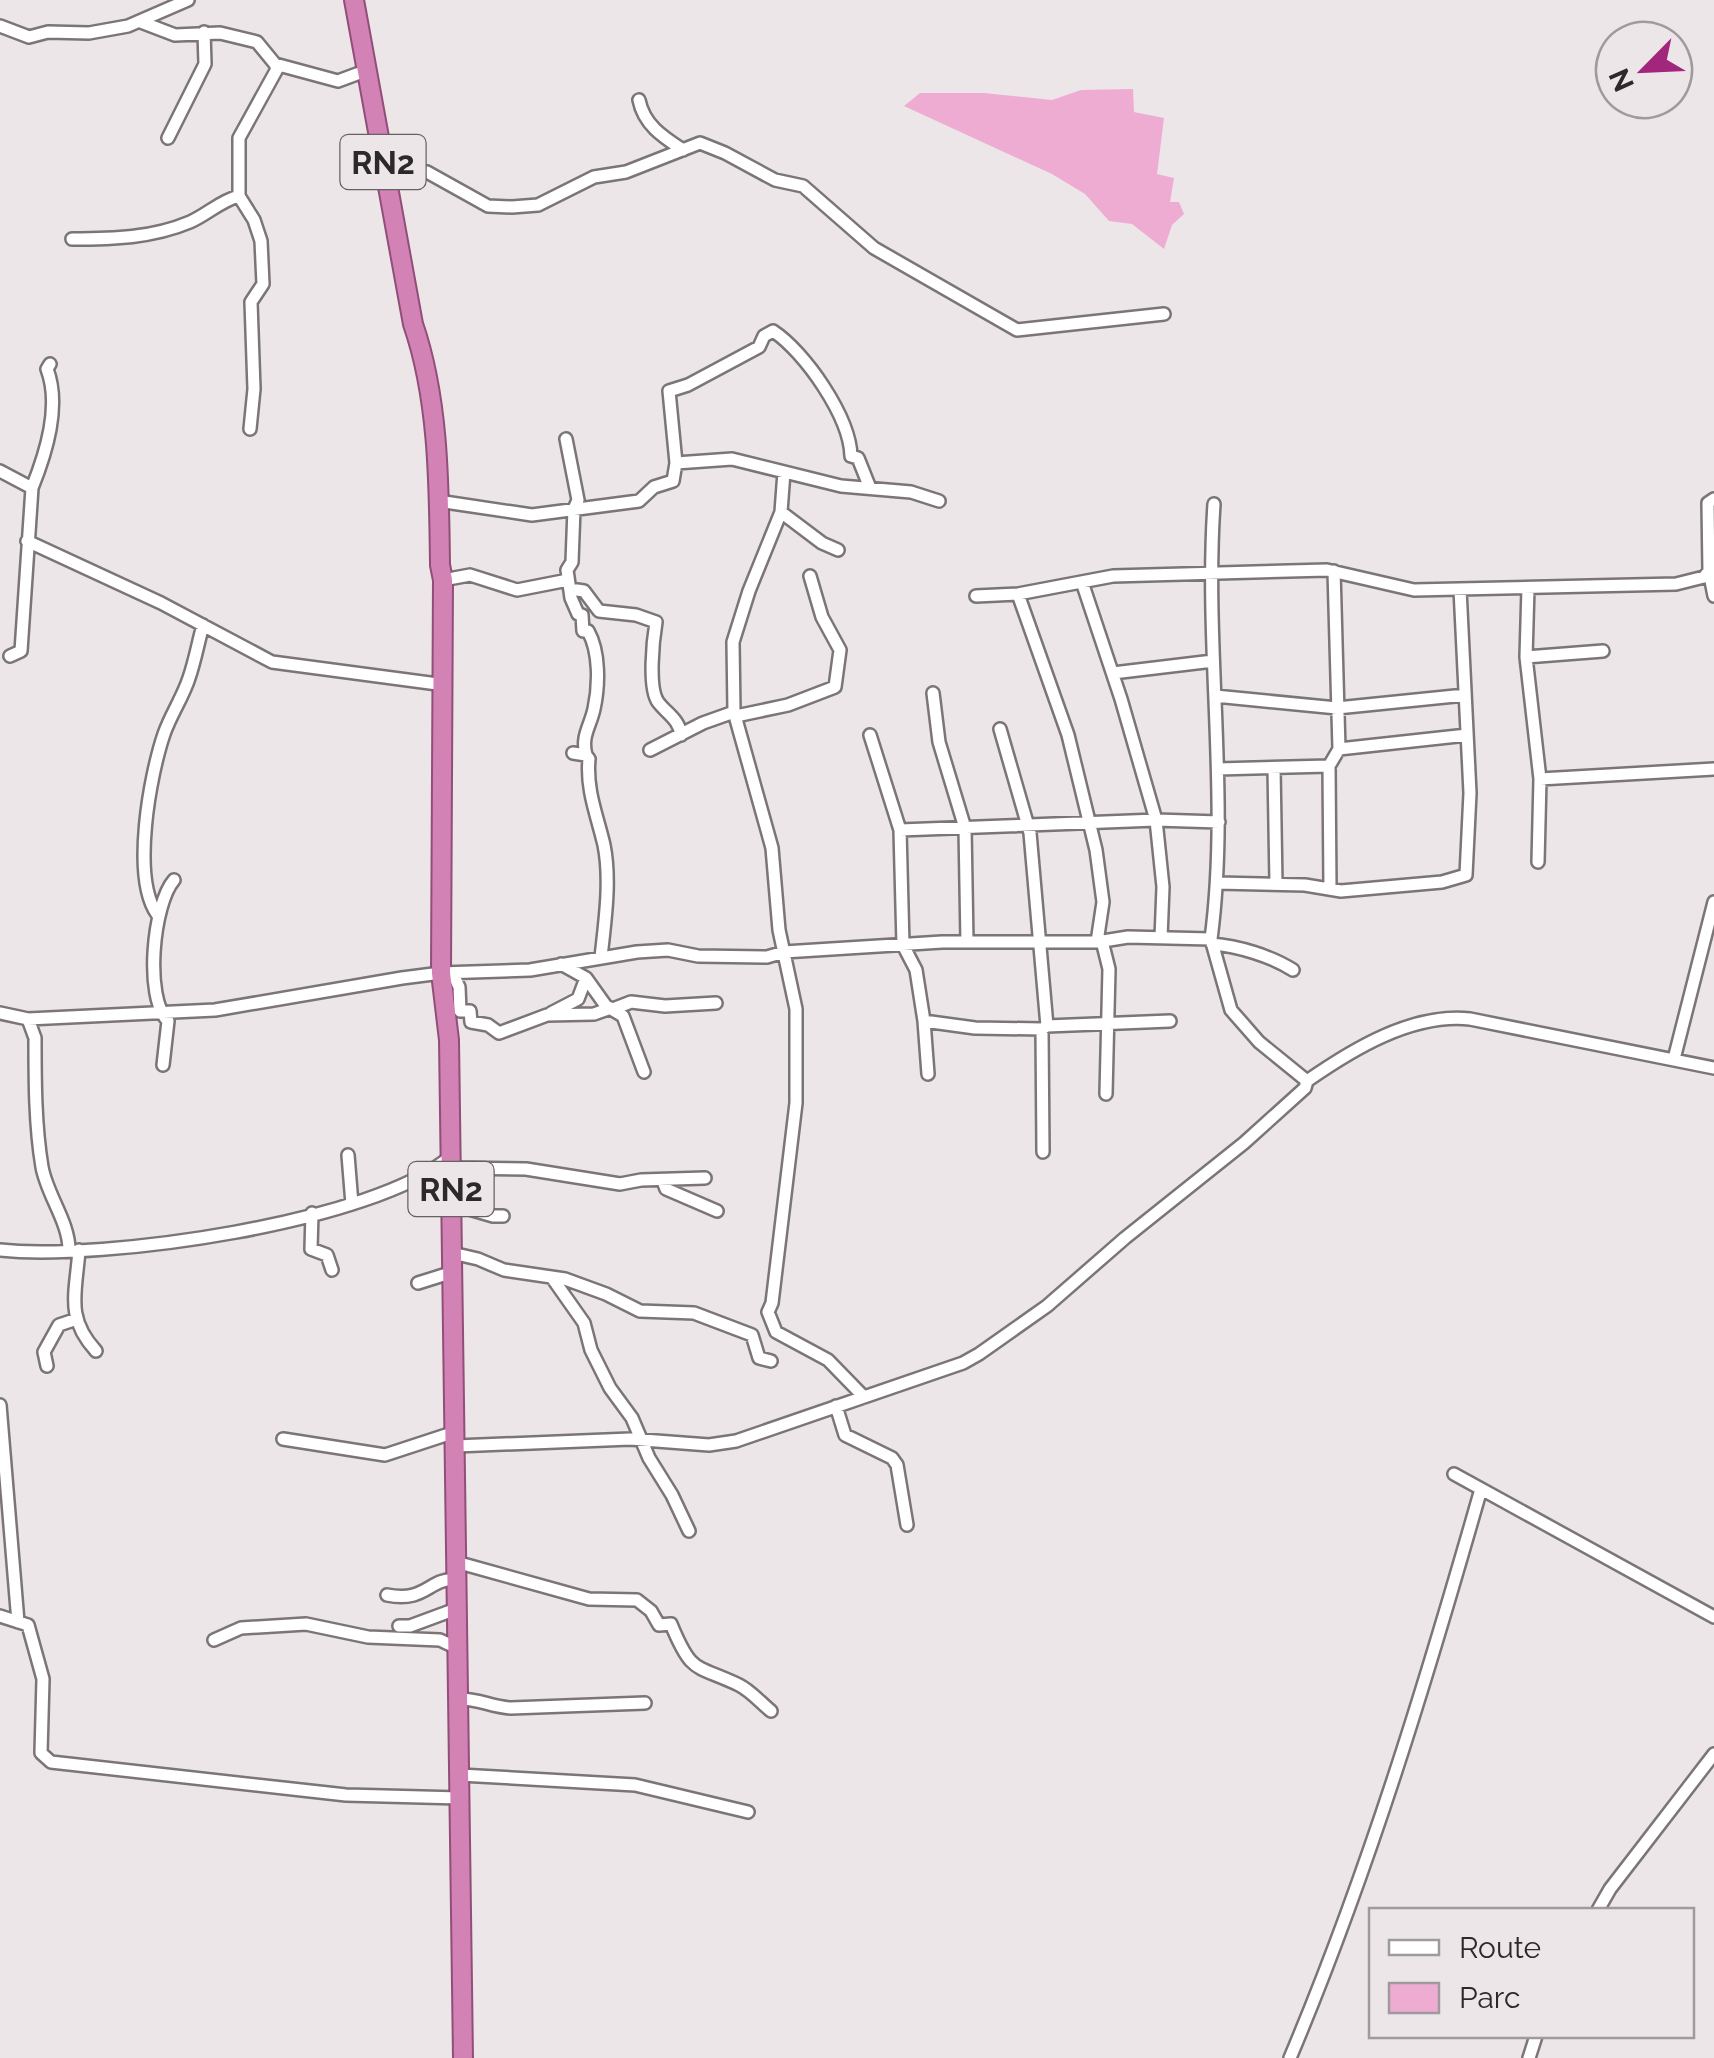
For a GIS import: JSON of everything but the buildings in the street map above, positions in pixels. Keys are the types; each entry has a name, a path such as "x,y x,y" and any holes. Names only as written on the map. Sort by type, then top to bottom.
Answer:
{"highway":[{"name":"RN2","path":"354,0 413,324 423,354 434,430 443,580 463,2058"}],"street":[{"path":"0,26 28,38 48,32 88,33 141,22 188,0"},
{"path":"141,22 175,34 204,32 257,42 277,69 239,138 239,196 261,241 262,284 251,302 254,389 250,429"},
{"path":"168,138 205,64 204,32"},
{"path":"274,64 338,81 366,71"},
{"path":"640,100 641,110 656,132 684,150"},
{"path":"384,169 427,172 488,206 538,205 594,177 626,172 700,143 775,180 804,186 874,248 1016,330 1164,314"},
{"path":"72,239 158,234 195,220 221,201 239,196"},
{"path":"438,501 532,515 638,501 654,487 673,481 676,463 669,391 688,385 758,347 773,330 804,359 822,386 847,437 851,456 858,458 870,488"},
{"path":"10,656 21,651 32,488 50,445 50,364"},
{"path":"566,439 578,500 574,509 569,584 578,614 582,615 583,631 588,631 595,647 596,692 580,754 590,759 587,780 606,861 601,957"},
{"path":"676,463 732,459 841,486 911,492 939,501"},
{"path":"0,472 32,488"},
{"path":"784,472 781,512 754,576 733,642 735,714 772,848 778,930 796,1009 796,1103 768,1320 776,1332 828,1360 864,1397"},
{"path":"1714,499 1708,503 1709,571 1714,596"},
{"path":"1214,504 1209,572 1218,769 1218,884 1211,942 1231,1010 1259,1042 1307,1081"},
{"path":"781,512 822,544 838,550"},
{"path":"28,541 272,662 445,685"},
{"path":"976,596 1018,594 1113,576 1209,572 1334,571 1414,590 1676,584 1704,577 1709,571"},
{"path":"1330,889 1330,766 1339,749 1334,571"},
{"path":"443,580 470,576 517,590 569,584 584,591 600,610 656,622 654,690 658,702 680,726 681,734"},
{"path":"650,750 735,714 788,705 835,688 840,650 822,617 810,576"},
{"path":"1082,582 1156,820 1163,887 1161,938"},
{"path":"1528,588 1526,656 1540,779 1538,862"},
{"path":"1218,884 1276,884 1341,891 1442,882 1466,875 1470,793 1460,589"},
{"path":"1018,594 1068,735 1090,824 1103,902 1100,941 1109,969 1106,1094"},
{"path":"157,914 149,903 144,856 155,768 164,734 189,680 202,626"},
{"path":"1526,656 1603,651"},
{"path":"1113,673 1213,660"},
{"path":"932,693 939,742 965,828 967,942"},
{"path":"1215,696 1338,708 1465,695"},
{"path":"1000,729 1028,826 1042,940 1044,1152"},
{"path":"1339,749 1467,735"},
{"path":"870,736 900,830 902,945 916,970 928,1074"},
{"path":"1218,769 1330,766"},
{"path":"1274,768 1276,884"},
{"path":"1540,779 1714,768"},
{"path":"900,830 1156,820 1218,822"},
{"path":"163,1065 169,1029 168,1021 160,1013 154,966 157,914 165,890 174,880"},
{"path":"1674,1059 1714,902"},
{"path":"0,1013 28,1019 215,1010 447,973 500,972 668,950 698,956 767,957 784,952 902,945 1161,938 1234,946 1252,955 1276,959 1293,970"},
{"path":"561,964 586,978 606,1006 628,1023 644,1072"},
{"path":"447,973 459,986 460,1011 470,1011 471,1022 488,1025 499,1033 548,1015 578,998 586,978"},
{"path":"548,1015 594,1014 630,1002 665,1006 716,1003"},
{"path":"283,1439 386,1455 456,1439 642,1440 709,1446 736,1441 963,1363 1006,1336 1244,1143 1305,1088 1307,1081 1351,1051 1410,1027 1455,1017 1714,1068"},
{"path":"28,1019 35,1038 42,1164 50,1195 74,1250 74,1320 96,1351"},
{"path":"924,1022 975,1028 1170,1021"},
{"path":"348,1155 352,1204"},
{"path":"0,1250 74,1250 240,1232 352,1204 426,1176 451,1162 620,1184 705,1178"},
{"path":"663,1181 666,1189 717,1211"},
{"path":"452,1204 503,1216"},
{"path":"312,1214 310,1249 328,1254 332,1270"},
{"path":"418,1283 452,1262 478,1259 504,1270 565,1278 640,1311 694,1314 724,1324 752,1336 759,1358 771,1361"},
{"path":"553,1279 584,1323 591,1350 690,1531"},
{"path":"47,1366 44,1352 60,1325 74,1320"},
{"path":"0,1405 18,1622"},
{"path":"836,1406 845,1435 897,1464 907,1525"},
{"path":"1454,1474 1714,1617"},
{"path":"1290,2058 1331,1961 1421,1699 1481,1488"},
{"path":"388,1595 412,1598 456,1571 588,1598 637,1600 651,1611 658,1625 671,1624 682,1650 696,1668 740,1686 771,1711"},
{"path":"399,1626 456,1610"},
{"path":"0,1616 28,1626 43,1679 41,1752 50,1762 346,1795 460,1798"},
{"path":"214,1640 240,1628 306,1624 368,1637 440,1640 457,1648"},
{"path":"458,1698 511,1708 645,1703"},
{"path":"1599,1908 1610,1888 1714,1754"},
{"path":"460,1775 635,1784 748,1812"}],"green space":[{"path":"1133,89 1134,112 1164,118 1157,174 1174,178 1170,202 1179,202 1184,214 1172,225 1164,249 1132,224 1109,221 1085,194 1052,174 904,106 920,93 984,93 1052,100 1081,90"}]}
